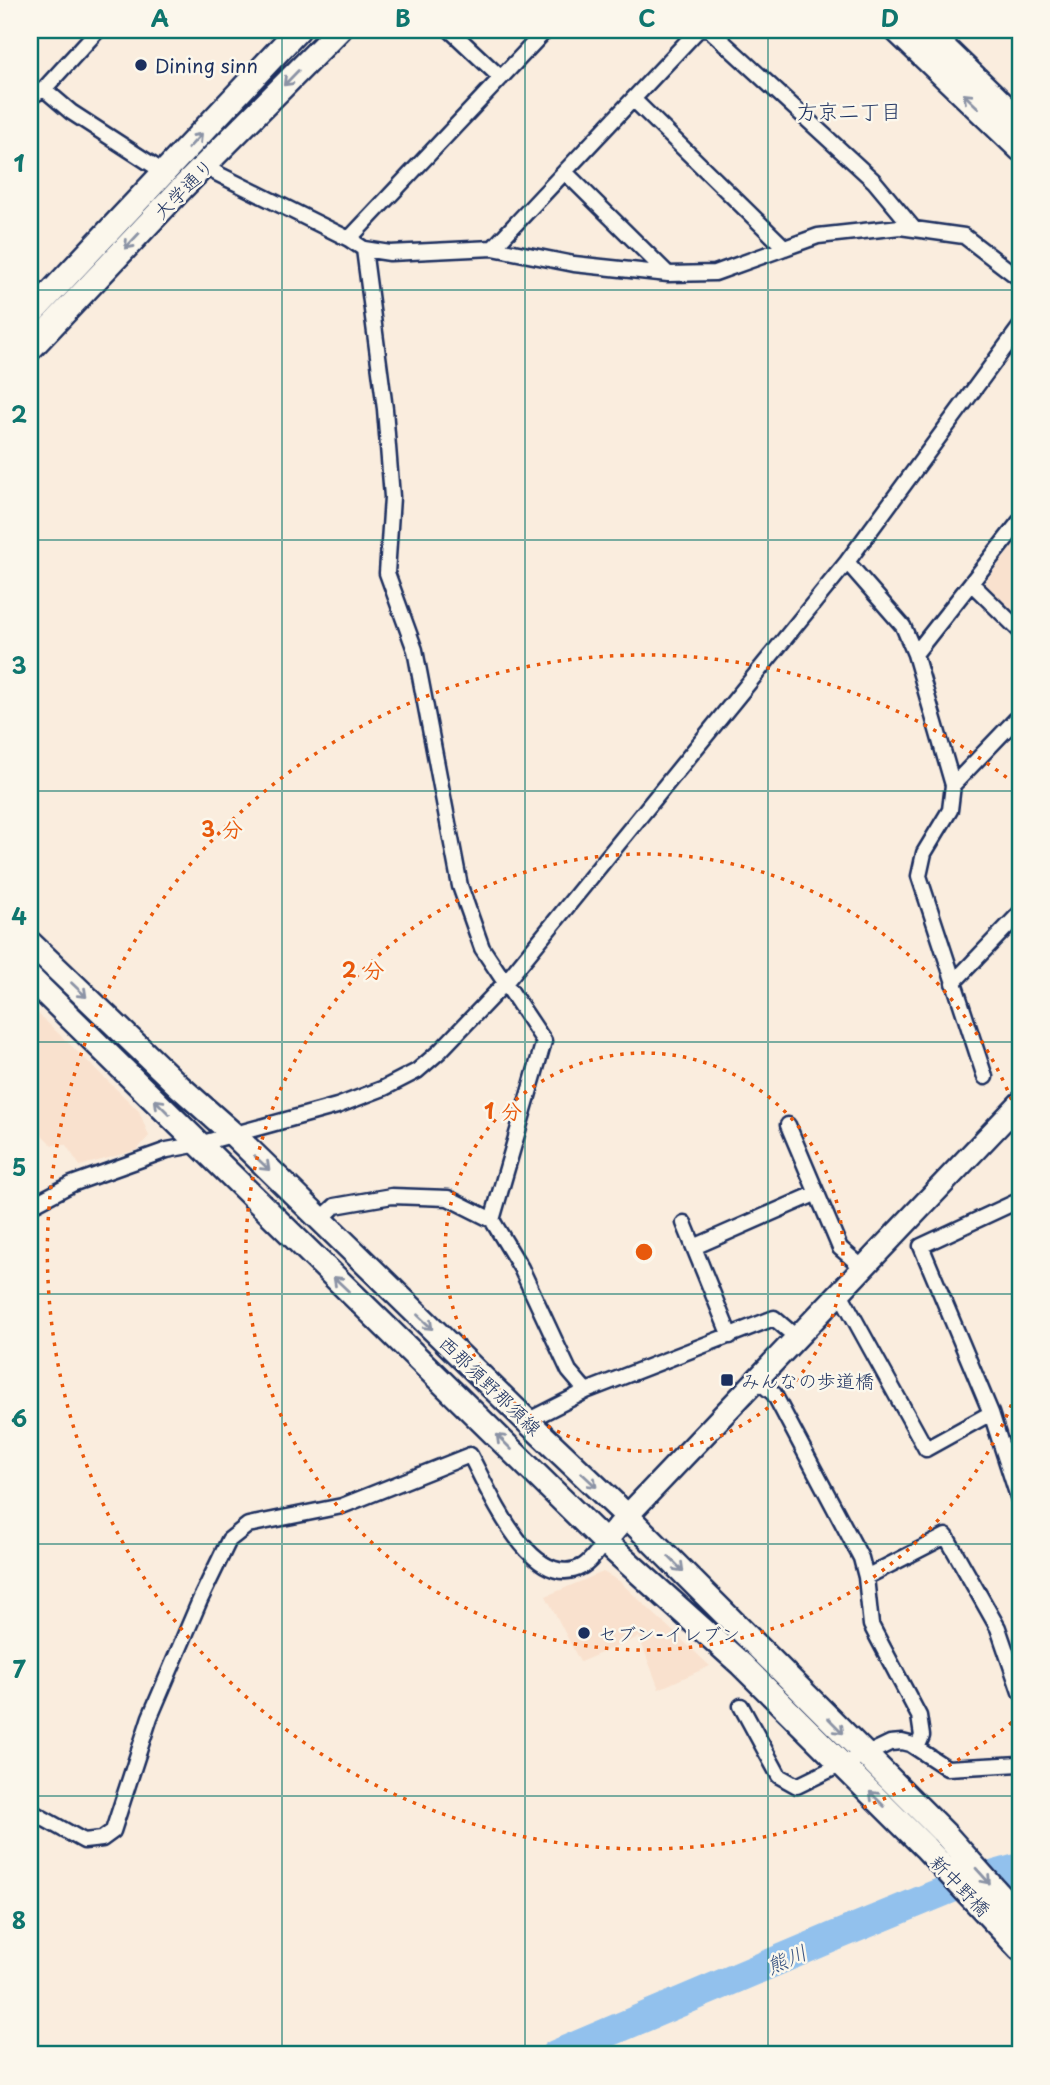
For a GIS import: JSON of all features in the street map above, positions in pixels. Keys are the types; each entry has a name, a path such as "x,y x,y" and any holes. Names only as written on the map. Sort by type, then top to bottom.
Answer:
{"main road":[{"name":"大学通り","path":"30,315 298,30"},
{"name":"大学通り","path":"30,349 182,188 339,30"},
{"path":"897,30 1020,149"},
{"path":"926,30 1020,121"},
{"name":"西那須野那須線","path":"30,943 233,1134 627,1516 945,1835"},
{"name":"西那須野那須線","path":"30,978 605,1542 741,1664 925,1847"},
{"name":"新中野橋","path":"945,1835 1020,1918"},
{"name":"新中野橋","path":"925,1847 1020,1949"}],"street":[{"path":"30,97 44,89 98,30"},
{"path":"450,30 501,78"},
{"path":"349,239 546,30"},
{"path":"493,248 698,30"},
{"path":"710,30 874,181 914,229"},
{"path":"44,89 71,112 165,173"},
{"path":"633,99 785,248"},
{"path":"204,167 364,249 390,253 493,248 574,264 668,274 715,273 818,236 900,227 964,236 1020,279"},
{"path":"565,172 668,274"},
{"path":"364,249 385,409 392,497 387,573 415,650 460,886 482,948 544,1041 492,1220"},
{"path":"30,1206 72,1184 167,1150 199,1144 337,1106 384,1088 417,1070 440,1051 505,983 847,562 1020,327"},
{"path":"915,654 1020,521"},
{"path":"847,562 903,626 915,654 953,785 950,810 924,853 919,876 985,1077"},
{"path":"971,583 1020,631"},
{"path":"953,785 1020,715"},
{"path":"953,983 1020,913"},
{"path":"30,1811 84,1841 102,1839 113,1831 150,1717 200,1600 229,1540 248,1525 342,1506 470,1455 516,1539 537,1560 547,1567 560,1570 574,1569 589,1562 627,1516 1020,1102"},
{"path":"788,1125 840,1248 863,1268"},
{"path":"694,1247 817,1193"},
{"path":"320,1220 335,1206 392,1196 448,1198 492,1220 521,1268 569,1371 586,1391"},
{"path":"1020,1200 921,1246 991,1413 1020,1503"},
{"path":"684,1223 730,1336"},
{"path":"840,1293 926,1449 991,1413"},
{"path":"527,1421 586,1391 774,1318 797,1338"},
{"path":"757,1380 774,1394 862,1558 871,1625 919,1716 922,1736 917,1748"},
{"path":"866,1577 946,1536 998,1628 1020,1692"},
{"path":"741,1706 779,1776 797,1786 890,1743 902,1742 917,1748 947,1768 1020,1764"}],"shaded area":[{"path":"1020,536 1020,623 982,586"},
{"path":"30,1006 139,1111 149,1136 137,1150 80,1166 66,1145 52,1145 30,1123"},
{"path":"603,1572 619,1581 710,1666 659,1689 639,1637 580,1662 546,1596"}],"waterway":[{"name":"熊川","path":"555,2055 957,1886 1020,1868"}],"place":[{"name":"Dining sinn","path":"141,65"},
{"name":"みんなの歩道橋","path":"727,1380"},
{"name":"セブン-イレブン","path":"584,1633"}],"district":[{"name":"方京二丁目","path":"849,110"}]}
